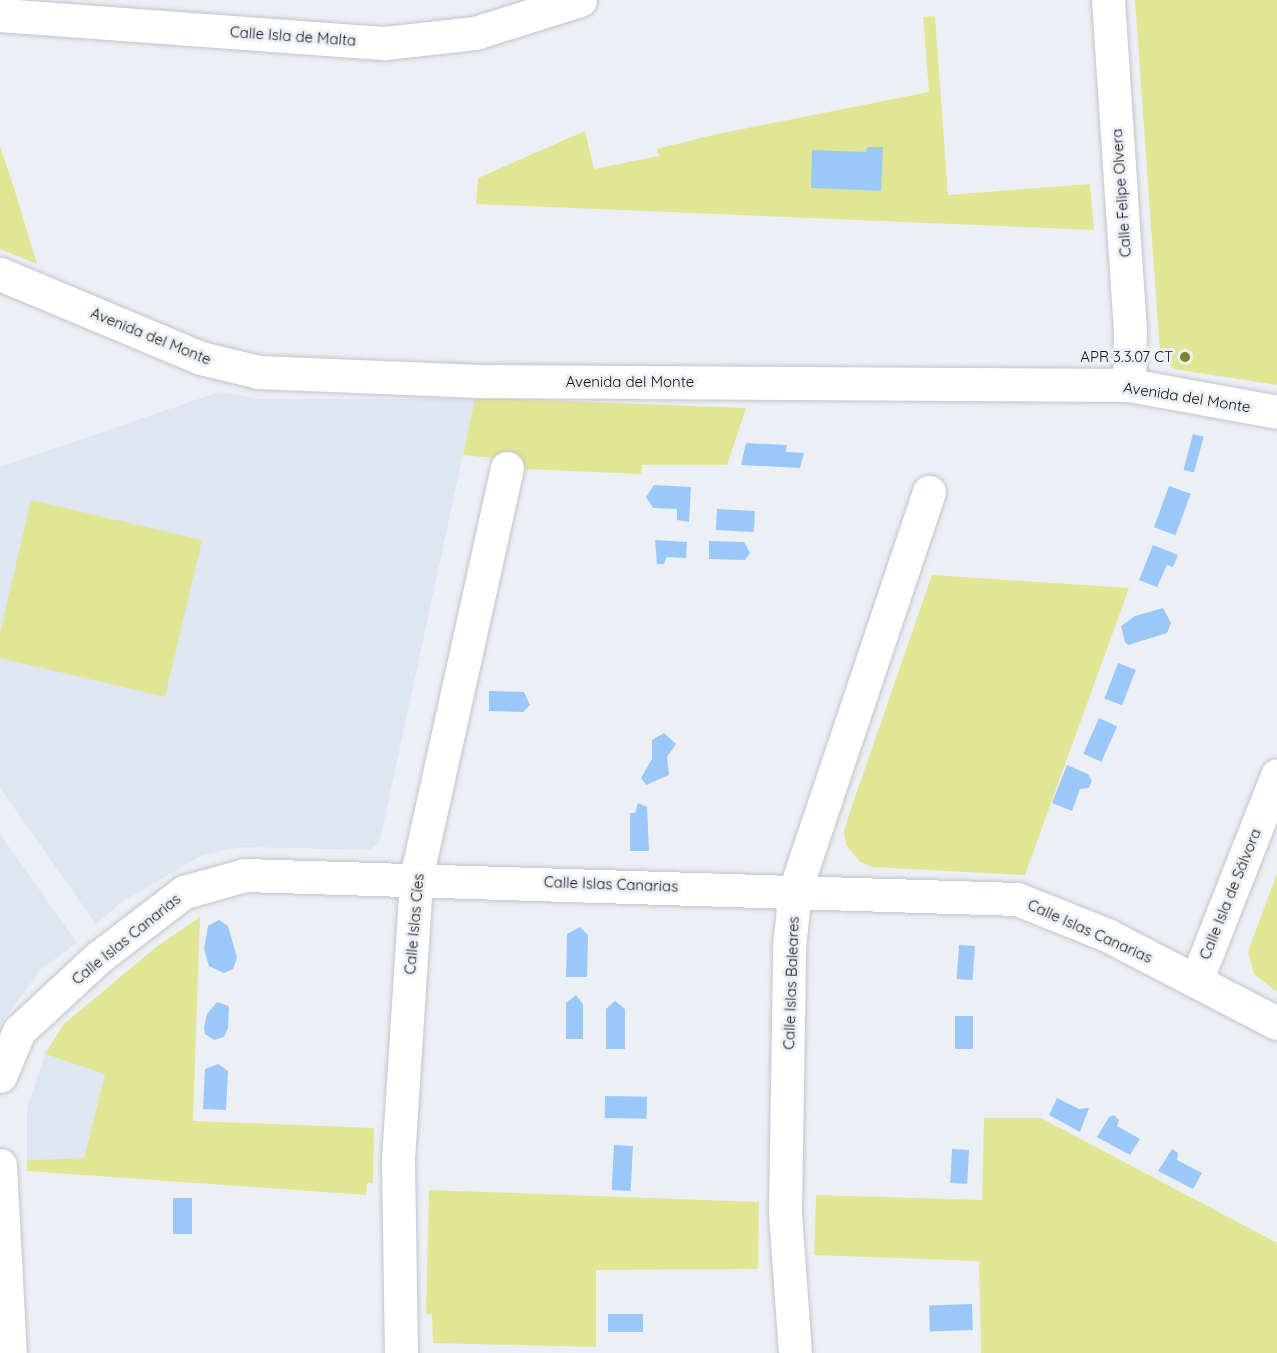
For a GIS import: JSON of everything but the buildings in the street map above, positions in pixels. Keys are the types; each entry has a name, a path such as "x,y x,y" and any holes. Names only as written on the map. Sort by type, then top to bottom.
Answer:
{"street":[{"name":"Calle Isla de Malta","path":"0,15 385,43 475,33 580,0"},
{"name":"Calle Felipe Olvera","path":"1108,0 1130,330 1129,385"},
{"name":"Avenida del Monte","path":"0,274 201,358 258,372 486,381 1129,385 1277,412"},
{"name":"Calle Islas Cíes","path":"401,1353 398,1159 416,878 507,468"},
{"name":"Calle Islas Baleares","path":"795,1353 785,1213 789,947 795,890 929,492"},
{"name":"Calle Isla de Sálvora","path":"1196,981 1277,775"},
{"name":"Calle Islas Canarias","path":"0,1076 19,1031 99,957 184,892 245,874 795,890 1017,899 1107,935 1277,1023"},
{"path":"0,1165 10,1353"}],"shaded area":[{"path":"219,392 262,399 475,399 380,840 370,850 241,847 202,855 122,902 96,924 0,788 0,467"},
{"path":"0,834 77,943 41,969 0,1025"},
{"path":"45,1054 105,1073 84,1158 27,1160 27,1108"}],"green space":[{"path":"1135,0 1277,0 1277,385 1174,369 1160,354"},
{"path":"935,16 948,195 1090,184 1094,230 476,204 478,178 585,131 594,169 659,156 657,149 713,135 929,92 923,17"},
{"path":"0,147 13,185 37,264 0,249"},
{"path":"475,399 746,408 727,465 642,465 641,474 524,469 512,460 463,455"},
{"path":"31,500 202,540 165,697 0,658 0,633"},
{"path":"932,575 1129,588 1025,875 872,867 859,861 846,845 844,831"},
{"path":"1277,873 1277,992 1254,974 1248,952"},
{"path":"200,917 193,1121 374,1128 373,1183 367,1183 366,1195 27,1171 27,1160 84,1158 105,1074 45,1054 64,1024 155,948"},
{"path":"984,1118 1041,1118 1277,1243 1277,1353 981,1353 979,1261 814,1255 816,1195 982,1200"},
{"path":"429,1190 759,1202 758,1269 596,1270 596,1347 433,1343 432,1314 426,1314"}],"water":[{"path":"867,147 883,147 881,191 811,188 812,150 866,152"},
{"path":"1193,434 1204,437 1194,473 1183,470"},
{"path":"746,443 787,445 786,452 804,453 800,468 741,465"},
{"path":"654,485 691,487 689,522 677,520 677,509 653,508 646,497"},
{"path":"1169,486 1191,494 1176,535 1154,527"},
{"path":"717,509 755,511 754,532 716,530"},
{"path":"655,540 687,542 686,558 667,557 664,564 657,564"},
{"path":"709,541 744,542 750,553 745,560 709,559"},
{"path":"1153,545 1178,555 1173,567 1167,565 1157,587 1139,580"},
{"path":"1163,608 1171,623 1167,633 1128,645 1125,642 1121,626 1135,616"},
{"path":"1118,663 1136,670 1122,705 1104,698"},
{"path":"489,691 524,692 530,705 523,712 489,711"},
{"path":"1099,718 1117,726 1101,762 1083,754"},
{"path":"664,733 676,744 667,757 669,775 646,785 641,778 652,759 652,740"},
{"path":"1067,765 1088,774 1092,781 1089,788 1080,789 1072,811 1052,803"},
{"path":"638,803 647,807 649,851 630,851 630,813 635,813"},
{"path":"219,920 228,926 237,958 233,969 224,973 209,966 204,949 208,926"},
{"path":"580,927 588,935 587,977 566,977 567,934"},
{"path":"959,945 975,946 973,980 957,979"},
{"path":"576,995 583,1004 583,1039 566,1039 566,1003"},
{"path":"615,1001 625,1009 625,1049 606,1049 606,1009"},
{"path":"217,1002 229,1006 228,1028 224,1037 214,1040 205,1034 204,1028 207,1014"},
{"path":"955,1016 973,1016 973,1049 955,1049"},
{"path":"218,1064 228,1071 226,1110 203,1109 205,1069"},
{"path":"605,1096 647,1097 647,1119 605,1118"},
{"path":"1057,1098 1079,1109 1089,1108 1080,1132 1049,1115"},
{"path":"1114,1115 1119,1120 1117,1126 1140,1139 1130,1155 1097,1137 1109,1117"},
{"path":"614,1145 633,1146 631,1191 612,1190"},
{"path":"952,1149 969,1150 967,1184 950,1183"},
{"path":"1172,1149 1178,1153 1177,1160 1202,1173 1193,1189 1158,1171"},
{"path":"173,1198 192,1198 192,1234 173,1234"},
{"path":"972,1304 973,1330 930,1331 929,1306"},
{"path":"608,1314 643,1314 643,1332 608,1332"}],"place":[{"name":"APR 3.3.07 CT","path":"1185,357"}]}
